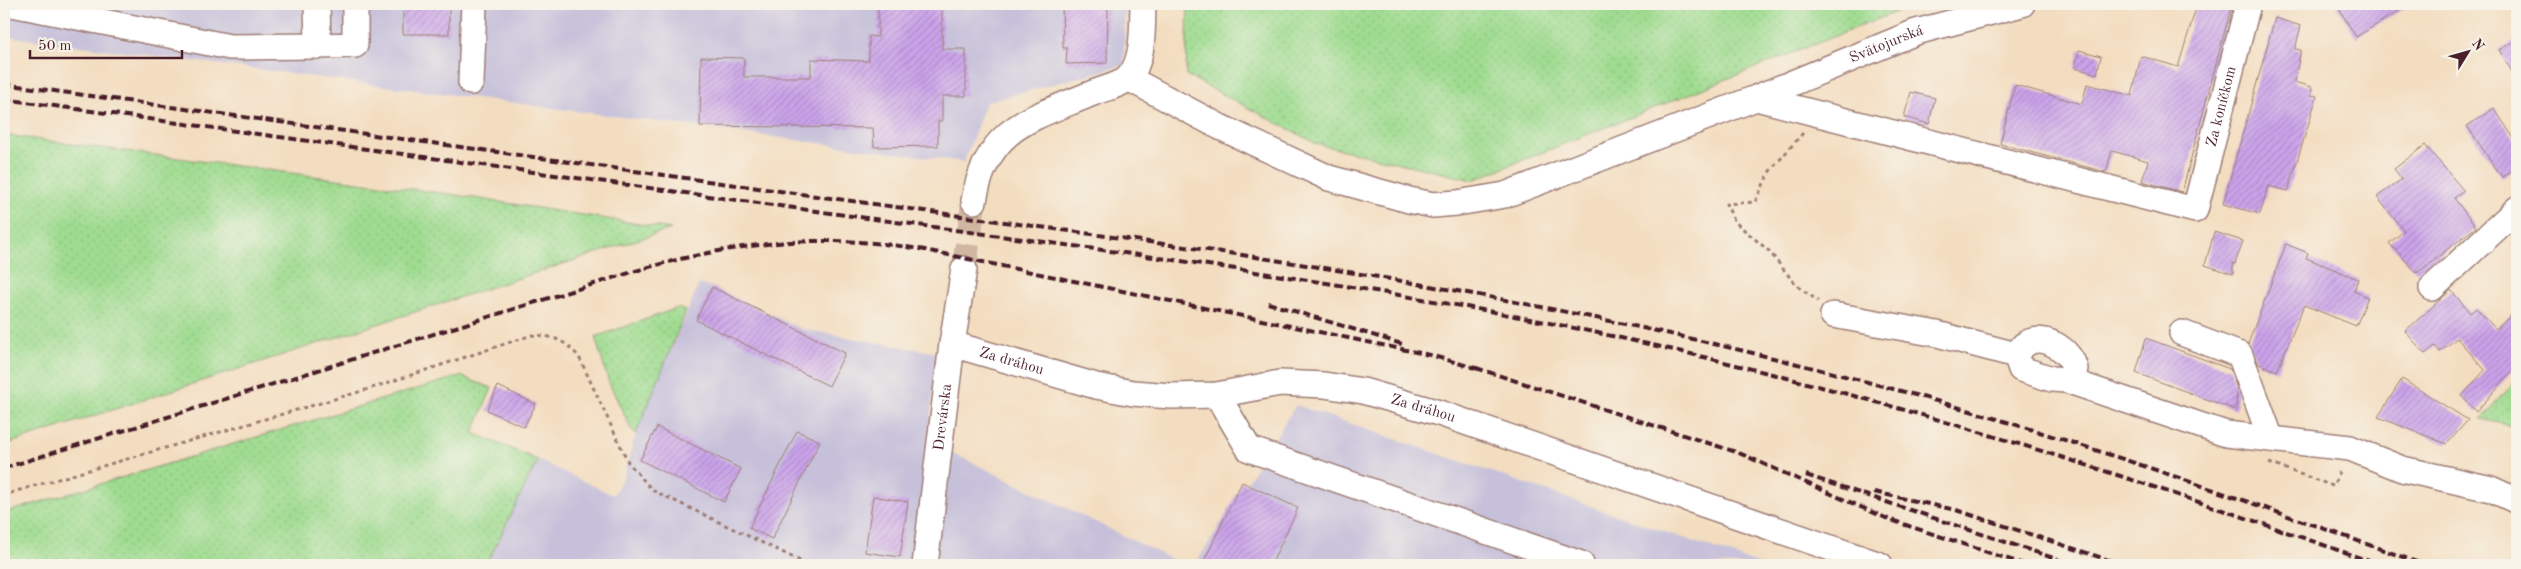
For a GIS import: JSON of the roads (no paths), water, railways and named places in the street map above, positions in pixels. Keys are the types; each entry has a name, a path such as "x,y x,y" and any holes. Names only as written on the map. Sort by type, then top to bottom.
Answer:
{"street":[{"path":"12,4 230,47 355,45 355,4"},
{"path":"317,4 318,46"},
{"path":"471,82 474,4"},
{"path":"974,201 978,180 990,153 1008,132 1027,120 1128,78 1138,60 1142,35 1143,4"},
{"name":"Svätojurská","path":"1128,78 1220,127 1329,178 1433,205 1505,195 1756,98 1916,32 2022,4"},
{"name":"Za koníčkom","path":"1756,98 2195,210 2248,4"},
{"path":"2432,288 2517,209"},
{"name":"Drevárska","path":"925,565 952,344 964,268"},
{"path":"1833,315 1937,334 2016,355"},
{"path":"2182,333 2240,355 2271,439"},
{"path":"2016,355 2026,344 2044,341 2065,350 2073,359 2075,369 2066,380"},
{"name":"Za dráhou","path":"952,344 1096,386 1133,393 1171,396 1218,395 1280,383 1324,385 1363,391 1439,412 1880,565"},
{"path":"2016,355 2021,368 2052,378 2066,380 2226,434 2350,448 2402,469 2491,489 2517,501"},
{"path":"1218,395 1248,449 1581,564"},
{"path":"2491,489 2517,489"}],"tunnel":[{"path":"964,269 974,201"}],"railway":[{"path":"4,84 1229,253 1392,279 1554,310 1634,326 1795,363 1945,403 2152,469 2425,565"},
{"path":"4,99 1155,257 1436,301 1529,319 1718,360 1909,411 2099,469 2380,565"},
{"path":"4,468 642,269 713,252 782,243 817,241 853,242 925,250 1430,355 1482,370"},
{"path":"1268,303 1405,345"},
{"path":"1476,368 1739,453 1888,519 2026,565"},
{"path":"1806,475 2074,565"},
{"path":"1874,492 1956,510 2124,565"}]}
